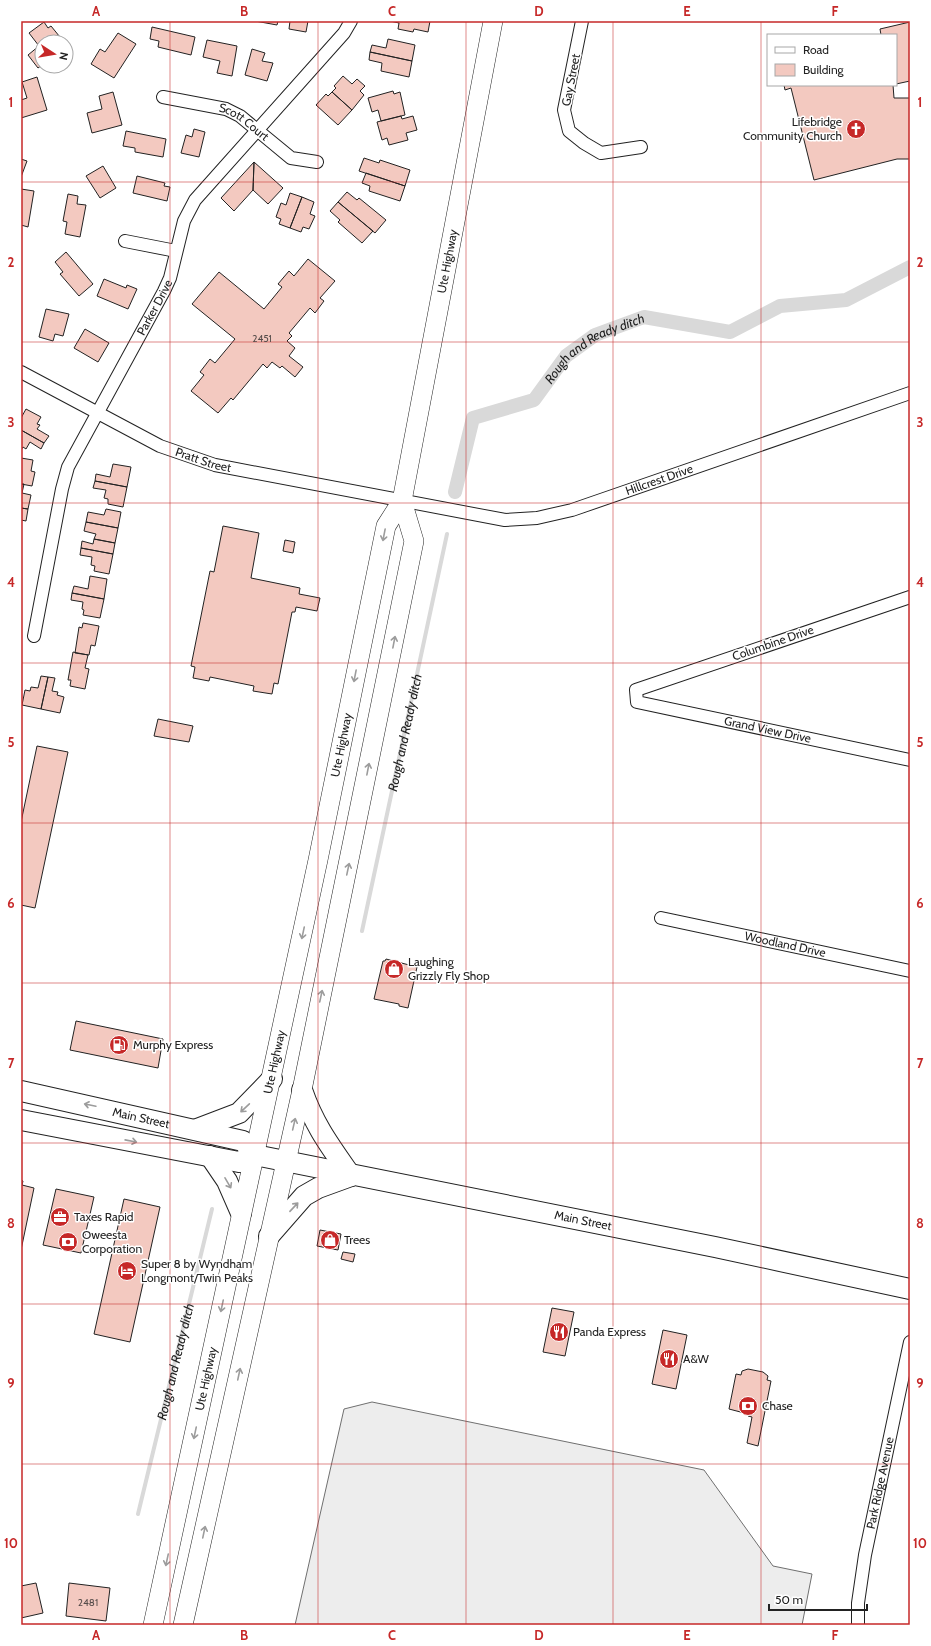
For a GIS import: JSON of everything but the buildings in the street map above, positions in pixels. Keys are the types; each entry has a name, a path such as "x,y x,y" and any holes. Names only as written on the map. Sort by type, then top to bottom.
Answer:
{"highway":[{"path":"197,1129 240,1113 272,1079"},
{"name":"Main Street","path":"21,1090 197,1129 243,1141 256,1155 286,1162 715,1247 910,1289"},
{"path":"269,1236 304,1196 318,1188 351,1176 319,1130 302,1090"},
{"name":"Main Street","path":"21,1120 239,1162 256,1155"},
{"path":"210,1156 227,1181 241,1213"}],"main road":[{"name":"Ute Highway","path":"153,1625 241,1213 256,1155 328,813 386,526 402,501 493,21"},
{"name":"Ute Highway","path":"183,1625 302,1090 414,541 402,501"}],"street":[{"name":"Parker Drive","path":"34,636 62,489 68,467 164,291 170,278 184,221 195,200 344,33 351,21"},
{"name":"Gay Street","path":"582,21 564,110 568,130 584,143 601,153 641,147"},
{"name":"Scott Court","path":"163,97 226,109 240,116 290,158 317,162"},
{"path":"125,241 176,251"},
{"name":"Pratt Street","path":"21,372 160,446 215,465 402,501"},
{"name":"Hillcrest Drive","path":"402,501 505,520 537,518 572,510 910,392"},
{"name":"Columbine Drive","path":"636,690 910,597"},
{"name":"Grand View Drive","path":"636,690 637,702 910,760"},
{"name":"Woodland Drive","path":"661,918 910,971"},
{"name":"Park Ridge Avenue","path":"858,1625 858,1603 866,1555 910,1342"}],"shaded area":[{"path":"372,1402 704,1470 773,1566 812,1574 802,1625 295,1625 344,1409"}],"waterway":[{"name":"Rough and Ready ditch","path":"455,492 473,418 534,400 566,356 595,335 644,317 730,332 780,306 846,300 910,267"},
{"name":"Rough and Ready ditch","path":"362,931 447,534"},
{"name":"Rough and Ready ditch","path":"138,1514 212,1209"}],"place":[{"name":"Lifebridge Community Church","path":"856,129"},
{"name":"Laughing Grizzly Fly Shop","path":"394,969"},
{"name":"Murphy Express","path":"119,1045"},
{"name":"Taxes Rapid","path":"60,1217"},
{"name":"Trees","path":"330,1240"},
{"name":"Oweesta Corporation","path":"68,1242"},
{"name":"Super 8 by Wyndham Longmont/Twin Peaks","path":"127,1271"},
{"name":"Panda Express","path":"559,1332"},
{"name":"A&W","path":"669,1359"},
{"name":"Chase","path":"748,1406"}]}
